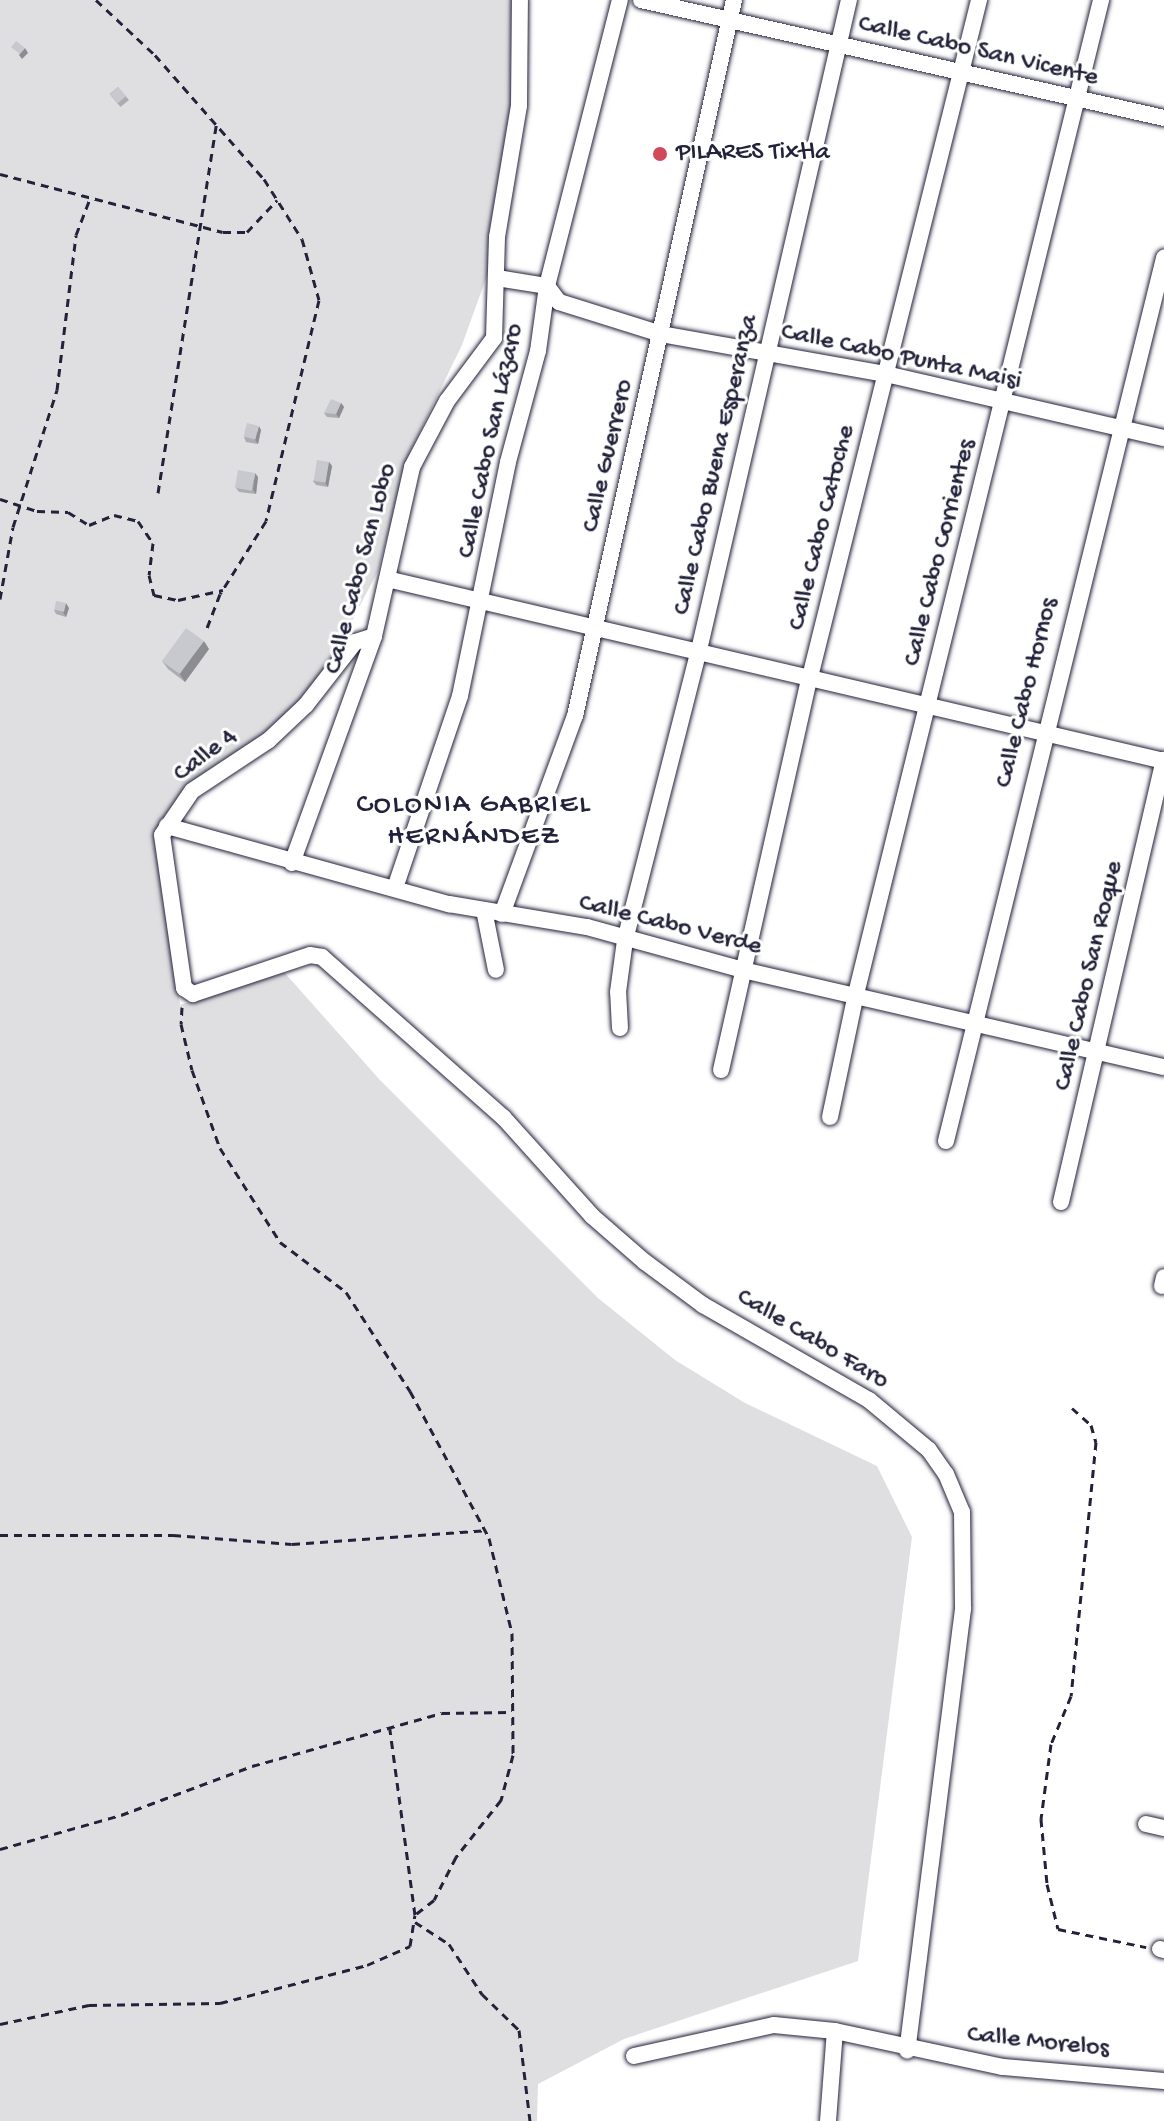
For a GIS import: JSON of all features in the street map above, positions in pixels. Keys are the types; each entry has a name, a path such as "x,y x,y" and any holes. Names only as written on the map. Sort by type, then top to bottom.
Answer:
{"street":[{"name":"Calle Cabo San Lázaro","path":"395,888 460,696 483,599 508,462 538,351 547,286 620,0"},
{"name":"Calle Cabo San Vicente","path":"641,0 1164,118"},
{"name":"Calle Guerrero","path":"502,914 575,716 734,0"},
{"name":"Calle Cabo Buena Esperanza","path":"620,1028 618,992 625,940 699,650 849,0"},
{"name":"Calle Cabo Catoche","path":"721,1070 809,681 979,0"},
{"name":"Calle Cabo Corrientes","path":"830,1117 856,994 1080,100 1101,0"},
{"name":"Calle Cabo San Lobo","path":"292,863 387,579 412,467 447,401 494,338 502,200 519,106 520,7"},
{"name":"Calle Cabo Hornos","path":"946,1141 971,1023 1042,735 1164,258"},
{"name":"Calle Cabo Punta Maisi","path":"497,278 547,286 559,302 661,334 886,374 1002,404 1164,438"},
{"path":"387,579 699,650 809,681 1164,761"},
{"name":"Calle 4","path":"167,826 192,791 269,740 306,705 368,637"},
{"name":"Calle Cabo San Roque","path":"1061,1202 1164,761"},
{"path":"167,826 161,850 186,991"},
{"name":"Calle Cabo Verde","path":"167,826 292,863 314,864 484,910 587,927 625,940 743,970 1164,1067"},
{"path":"484,910 496,970"},
{"name":"Calle Cabo Faro","path":"186,991 310,955 322,957 503,1117 592,1216 645,1262 703,1305 869,1400 929,1450 946,1474 962,1512 963,1609 907,2050"},
{"path":"1146,1824 1164,1828"},
{"name":"Calle Morelos","path":"634,2056 774,2025 835,2031 907,2050 1003,2067 1164,2081"},
{"path":"828,2121 835,2031"}],"path":[{"path":"96,0 155,55 277,200 302,239 319,300 266,521 223,590 207,628"},
{"path":"158,493 175,405 216,125"},
{"path":"0,174 199,227 247,232 277,200"},
{"path":"0,599 19,504 57,390 76,235 91,196"},
{"path":"0,499 68,512 89,525 114,515 138,521 153,543 149,575 154,595 178,600 223,590"},
{"path":"186,991 181,1024 220,1148 280,1242 346,1292 410,1391 485,1530 512,1633 513,1755 501,1800 456,1857 434,1900 415,1915"},
{"path":"1072,1408 1091,1425 1096,1442 1071,1696 1051,1744 1041,1819 1047,1884 1058,1929 1162,1950"},
{"path":"0,1535 173,1535 292,1544 485,1530"},
{"path":"0,1849 121,1815 252,1766 442,1713 511,1712"},
{"path":"0,2024 89,2005 220,2003 382,1959 410,1946 415,1915 390,1729"},
{"path":"414,1921 449,1944 482,1994 519,2030 530,2121"}],"shaded area":[{"path":"0,0 514,0 516,102 488,273 462,345 409,454 378,571 319,684 160,825 180,1005 284,972 379,1079 598,1298 675,1360 745,1403 877,1466 912,1537 858,1961 624,2039 538,2084 537,2121 0,2121"}],"building":[{"path":"16,41 25,48 20,54 11,47"},
{"path":"118,87 126,96 118,103 110,94"},
{"path":"331,399 341,403 336,414 324,413"},
{"path":"247,423 259,426 255,439 244,437"},
{"path":"317,460 329,462 326,483 314,481"},
{"path":"238,470 255,473 252,491 235,488"},
{"path":"56,601 66,603 64,612 54,610"},
{"path":"186,628 204,641 180,674 162,661"}],"place":[{"name":"PILARES Tixtla","path":"660,154"}],"district":[{"name":"COLONIA GABRIEL HERNÁNDEZ","path":"474,822"}]}
